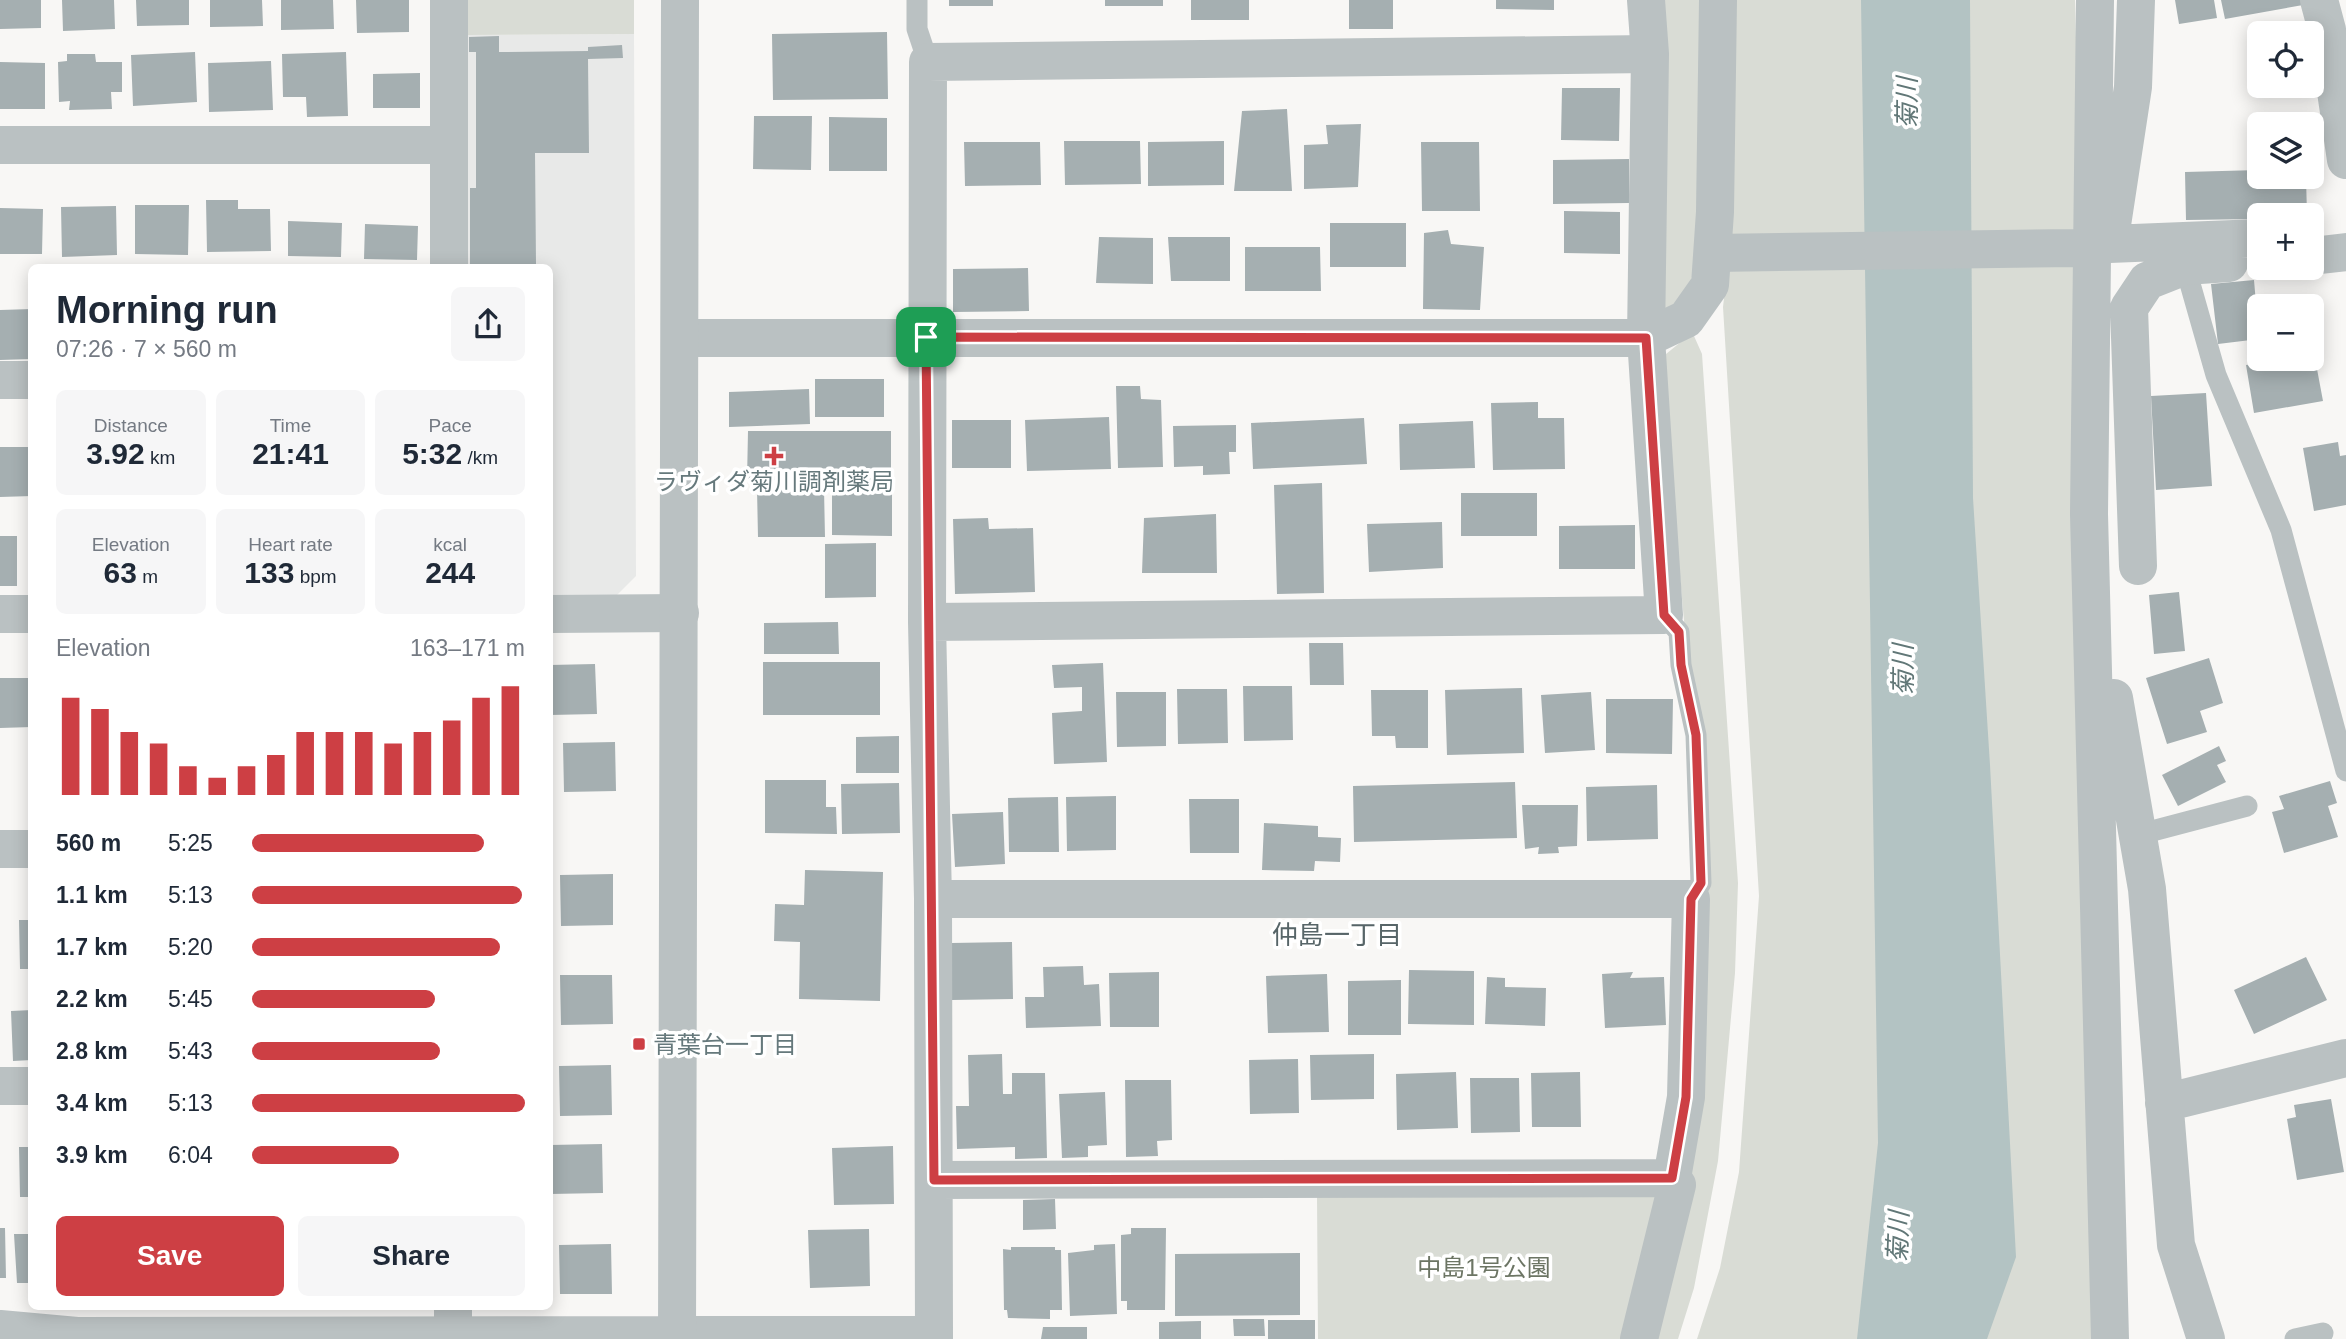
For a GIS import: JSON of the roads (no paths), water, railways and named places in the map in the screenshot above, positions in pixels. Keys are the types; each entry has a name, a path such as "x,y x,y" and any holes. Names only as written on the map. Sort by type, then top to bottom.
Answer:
{"street":[{"path":"449,0 449,264"},
{"path":"677,1337 680,0"},
{"path":"927,622 1664,615 1646,338 1650,54 1646,0"},
{"path":"681,338 1646,338 1686,319 1710,285 1720,253 1718,0"},
{"path":"2095,0 2089,514 2110,1339"},
{"path":"2092,246 2133,88 2136,0"},
{"path":"2319,0 2327,30 2346,160"},
{"path":"0,1329 77,1336 453,1327 677,1337 934,1337 933,899 927,622 928,62 1650,54"},
{"path":"0,145 449,145"},
{"path":"2324,234 2346,233"},
{"path":"1720,253 2092,246 2247,239"},
{"path":"2324,255 2346,252"},
{"path":"2138,566 2129,308 2147,281 2185,266 2247,262"},
{"path":"0,380 28,380"},
{"path":"2091,568 2147,889 2176,1245 2206,1339"},
{"path":"553,614 680,613"},
{"path":"0,614 28,614"},
{"path":"0,849 28,849"},
{"path":"933,899 1691,899 1686,1097 1672,1178 1677,1185 1639,1339"},
{"path":"2164,1103 2346,1058"},
{"path":"0,1086 28,1086"},
{"path":"934,1180 1672,1178"}],"lane":[{"path":"917,0 917,29 928,62"},
{"path":"2185,266 2216,375 2281,530 2346,771"},
{"path":"1664,615 1679,632 1681,665 1696,735 1701,883 1691,899"},
{"path":"2137,835 2247,806"},
{"path":"2295,1339 2323,1333"}],"water":[{"name":"菊川","path":"1861,0 1970,0 1973,498 2016,1257 1987,1339 1857,1339 1878,1143"}],"place":[{"name":"ラヴィダ菊川調剤薬局","path":"774,456"},
{"name":"青葉台一丁目","path":"639,1044"}],"district":[{"name":"仲島一丁目","path":"1337,935"}],"park label":[{"name":"中島1号公園","path":"1484,1267"}]}
